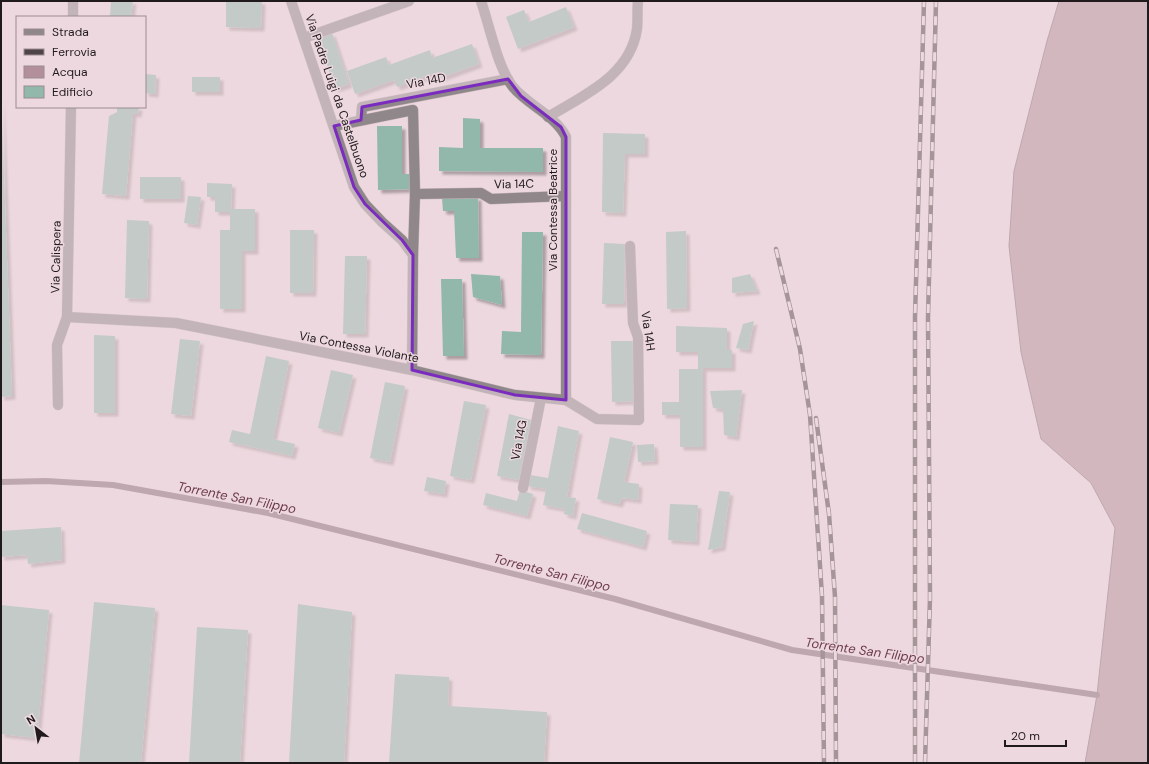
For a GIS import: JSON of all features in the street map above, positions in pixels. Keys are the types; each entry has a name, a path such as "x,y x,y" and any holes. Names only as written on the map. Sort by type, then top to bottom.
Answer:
{"street":[{"path":"73,1 73,16"},
{"name":"Via Padre Luigi da Castelbuono","path":"291,1 354,187 365,204 402,240 414,255"},
{"path":"304,38 409,1"},
{"name":"Via Contessa Beatrice","path":"481,1 508,79 521,96 561,127 566,137 566,400"},
{"path":"548,117 605,82 627,58 637,29 638,1"},
{"name":"Via 14D","path":"361,120 362,107 508,79"},
{"name":"Via Calispera","path":"58,405 57,345 68,317 71,108"},
{"path":"334,126 413,110 415,194 412,370"},
{"name":"Via 14C","path":"415,194 481,193 491,199 566,196"},
{"name":"Via 14H","path":"630,246 633,323 638,337 639,420"},
{"name":"Via Contessa Violante","path":"68,317 176,323 412,370 515,395 566,400 597,419 639,420"},
{"name":"Via 14G","path":"523,488 541,398"}],"highlighted area":[{"path":"508,79 521,96 561,127 566,137 566,400 515,395 412,370 413,255 402,240 365,204 354,187 334,126 361,120 362,107"}],"water":[{"path":"1059,1 1148,1 1148,763 1085,763 1097,695 1115,528 1091,483 1041,439 1021,352 1009,246 1014,171 1047,41"}],"building":[{"path":"111,1 133,1 131,16 110,16"},
{"path":"226,1 262,1 261,28 226,27"},
{"path":"566,7 574,27 518,49 506,17 524,10 529,22"},
{"path":"332,33 349,84 335,89 318,37"},
{"path":"472,44 479,64 440,78 438,72 397,87 394,80 355,94 347,71 386,57 389,65 430,50 432,58"},
{"path":"146,74 156,75 155,94 146,93"},
{"path":"192,77 220,77 220,92 192,92"},
{"path":"1,95 12,396 1,397"},
{"path":"117,108 139,108 138,114 133,113 126,196 102,194 109,116 117,112"},
{"path":"463,118 480,119 480,148 543,148 543,172 439,171 439,147 463,148"},
{"path":"377,126 402,126 402,174 412,174 412,189 378,190"},
{"path":"603,133 645,134 645,154 625,154 623,213 602,212"},
{"path":"140,177 181,177 181,199 140,199"},
{"path":"207,183 232,184 231,209 255,209 255,251 242,251 242,309 220,309 220,230 230,230 230,212 215,212 215,197 207,197"},
{"path":"188,196 201,197 197,225 184,223"},
{"path":"478,197 479,258 456,258 454,211 443,211 442,198"},
{"path":"127,220 149,221 147,299 125,298"},
{"path":"290,230 314,230 313,293 290,293"},
{"path":"686,231 687,308 667,309 666,232"},
{"path":"522,232 543,232 541,355 501,354 502,331 521,332"},
{"path":"604,243 625,244 624,304 602,304"},
{"path":"345,256 367,256 365,334 343,334"},
{"path":"471,274 500,276 502,305 473,297"},
{"path":"750,274 757,291 732,293 732,278"},
{"path":"441,279 462,279 464,356 443,356"},
{"path":"754,321 748,350 736,348 743,324"},
{"path":"676,326 727,328 727,350 732,350 732,368 703,368 703,447 680,447 680,415 662,415 662,402 679,402 679,369 698,369 698,352 676,352"},
{"path":"94,335 115,336 115,413 94,413"},
{"path":"180,339 200,341 191,416 171,414"},
{"path":"611,341 633,341 634,401 612,402"},
{"path":"266,356 289,361 273,439 295,444 292,456 229,442 232,430 250,434"},
{"path":"331,370 353,375 339,433 318,428"},
{"path":"385,382 405,386 390,462 370,458"},
{"path":"742,390 736,437 724,435 723,409 713,408 710,391"},
{"path":"464,401 486,405 471,480 450,476"},
{"path":"509,414 531,420 519,480 497,476"},
{"path":"558,426 579,431 567,497 576,498 573,516 564,514 565,509 543,505 546,489 527,486 530,475 548,478"},
{"path":"610,437 633,442 624,482 639,484 638,500 622,498 619,504 597,499"},
{"path":"654,444 655,461 638,462 637,445"},
{"path":"427,477 446,481 444,494 424,491"},
{"path":"520,490 533,494 527,516 483,505 486,493 517,501"},
{"path":"719,491 730,492 722,547 708,550"},
{"path":"670,504 698,505 696,542 668,540"},
{"path":"582,513 647,531 643,547 577,529"},
{"path":"61,527 62,560 28,564 27,555 1,557 1,531"},
{"path":"94,602 155,608 141,763 79,763"},
{"path":"298,604 352,612 344,763 289,763"},
{"path":"1,605 49,610 37,738 1,734"},
{"path":"197,627 248,630 240,763 189,763"},
{"path":"395,674 449,677 448,706 547,712 544,763 389,763"}],"waterway":[{"name":"Torrente San Filippo","path":"1,482 46,481 113,485 268,513 615,599 792,650 1097,695"}],"railway":[{"path":"915,763 915,317 924,1"},
{"path":"925,763 930,598 928,318 936,1"},
{"path":"776,249 800,349 810,415 822,596 824,763"},
{"path":"816,418 829,514 835,597 836,763"}]}
